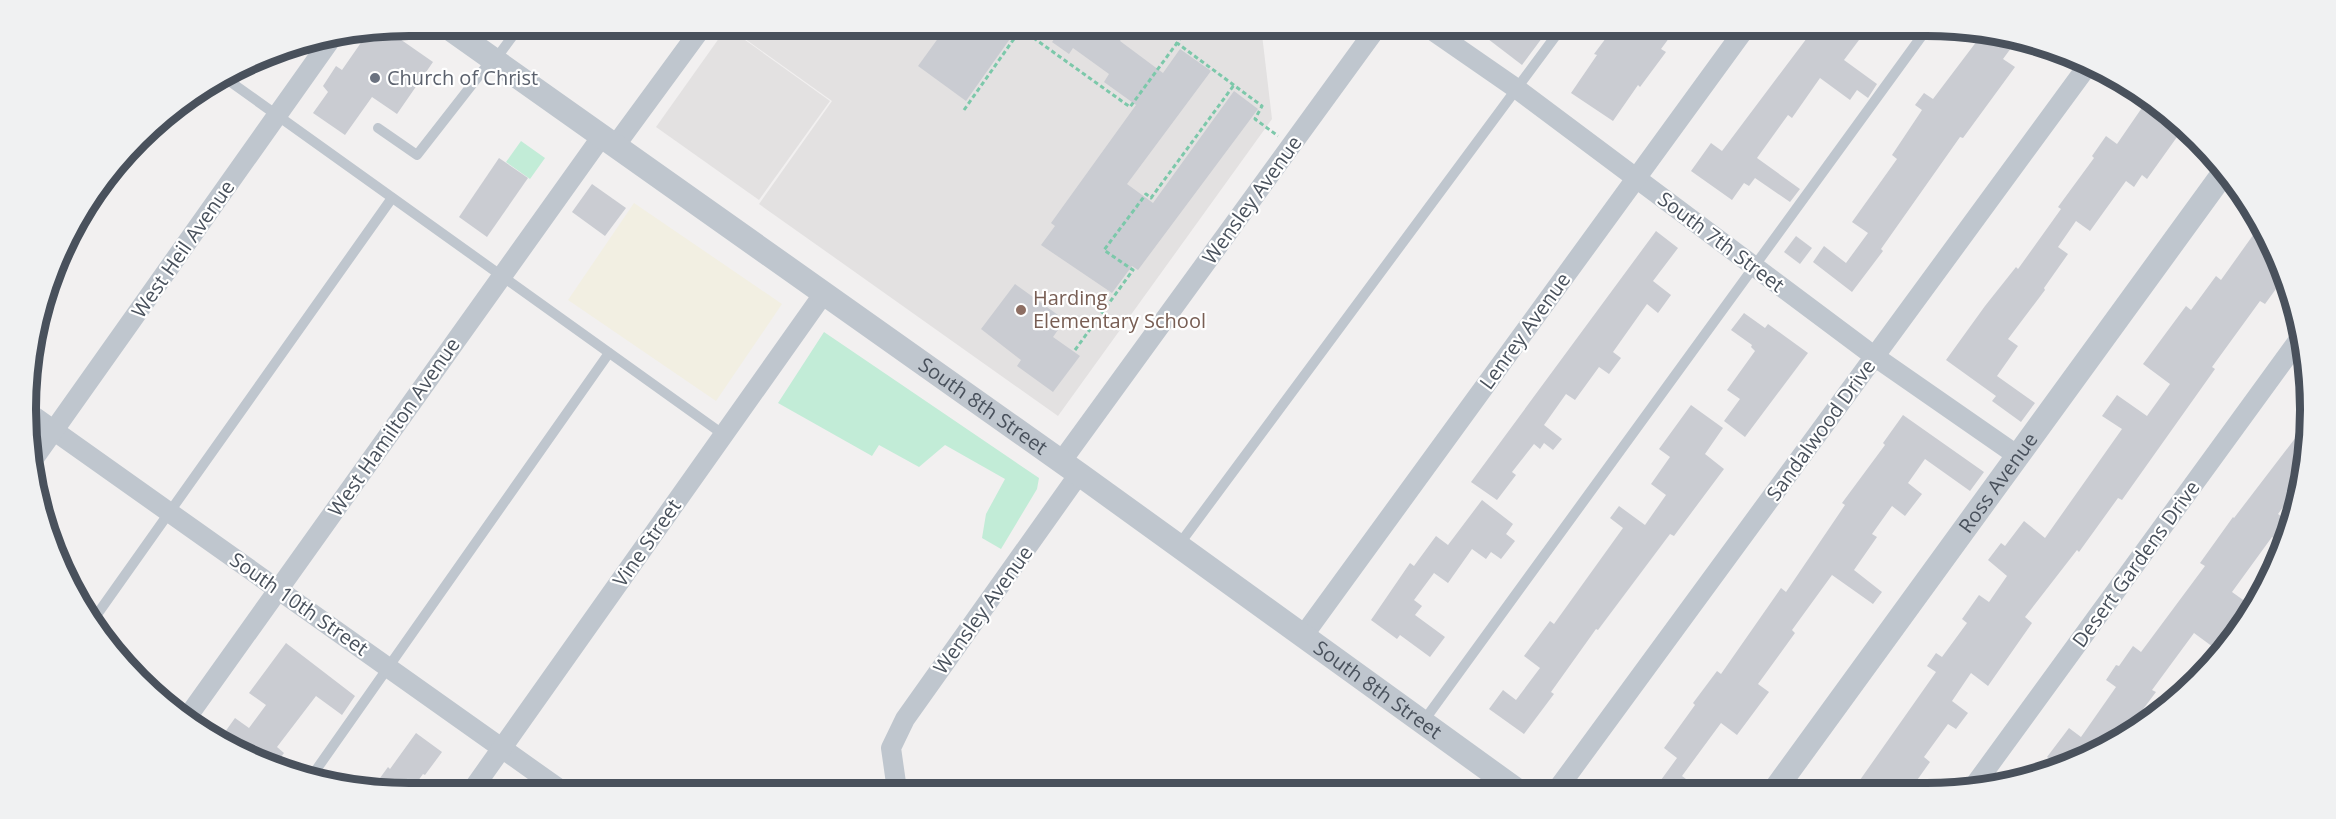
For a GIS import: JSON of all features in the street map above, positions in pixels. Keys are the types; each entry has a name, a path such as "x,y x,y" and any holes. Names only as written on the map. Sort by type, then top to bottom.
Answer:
{"street":[{"name":"South 8th Street","path":"461,36 1070,468 1507,783"},
{"name":"West Hamilton Avenue","path":"191,712 501,276 695,36"},
{"name":"Wensley Avenue","path":"896,783 891,748 905,720 1070,468 1291,146 1371,36"},
{"name":"South 7th Street","path":"1440,36 1517,89 1874,356 2018,456"},
{"name":"Lenrey Avenue","path":"1303,636 1740,36"},
{"name":"West Heil Avenue","path":"39,452 327,46"},
{"name":"Sandalwood Drive","path":"1562,783 2084,71"},
{"name":"Ross Avenue","path":"1780,783 2220,179"},
{"name":"Vine Street","path":"477,783 824,293"},
{"name":"Desert Gardens Drive","path":"1979,779 2294,346"},
{"name":"South 10th Street","path":"36,418 551,783"}],"lane":[{"path":"378,128 417,155 512,36"},
{"path":"1178,546 1556,36"},
{"path":"1422,723 1922,36"},
{"path":"231,82 724,435"},
{"path":"97,614 392,198"},
{"path":"316,771 609,353"}],"path":[{"path":"964,110 1016,36"},
{"path":"1034,36 1130,107 1182,36"},
{"path":"1177,43 1263,106 1255,119 1291,146"},
{"path":"1075,350 1133,270 1104,249 1146,194 1151,198 1234,85"}],"shaded area":[{"path":"721,36 740,36 830,101 759,200 656,127"},
{"name":"Harding Elementary School","path":"741,36 1262,36 1272,119 1058,416 759,204 832,101"}],"green space":[{"path":"521,141 545,158 530,179 506,162"},
{"path":"824,332 1039,478 1037,489 1001,549 982,538 986,514 1005,479 945,445 919,467 879,445 872,456 778,403"}],"sand":[{"path":"634,203 782,304 716,401 568,300"}],"building":[{"path":"940,36 1012,36 966,101 918,66"},
{"path":"1056,36 1123,36 1120,41 1163,73 1180,49 1211,71 1127,184 1153,203 1234,91 1258,109 1138,270 1132,266 1112,293 1041,245 1055,226 1051,223 1136,105 1104,82 1109,74 1073,48 1069,54 1052,42"},
{"path":"1484,36 1544,36 1522,65"},
{"path":"1608,36 1671,36 1661,49 1666,52 1640,87 1638,85 1613,121 1571,93 1597,55 1594,54"},
{"path":"1808,36 1862,36 1844,60 1877,84 1868,98 1857,90 1850,100 1820,78 1792,118 1788,115 1757,158 1800,189 1790,202 1755,178 1749,186 1744,183 1732,200 1691,171 1711,143 1722,151"},
{"name":"Church of Christ","path":"396,37 433,62 397,114 372,97 345,135 313,113 328,92 323,86 336,66 342,70 364,39"},
{"path":"1978,40 2012,46 2003,59 2015,67 1963,138 1960,137 1881,249 1883,251 1852,292 1813,262 1824,246 1846,263 1868,233 1852,222 1897,159 1892,155 1922,110 1915,105 1924,93 1933,99"},
{"path":"2143,106 2179,134 2147,179 2142,175 2134,187 2126,181 2090,231 2076,221 2058,247 2068,254 2044,288 2045,290 2008,339 2018,346 1997,376 2035,403 2021,422 1992,401 1996,396 1946,360 1985,306 2016,267 2018,269 2061,209 2058,207 2094,158 2092,156 2106,136 2117,144"},
{"path":"499,158 528,178 487,237 459,217"},
{"path":"592,184 626,208 605,236 572,212"},
{"path":"1656,231 1678,248 1653,281 1671,295 1658,313 1647,304 1613,352 1621,358 1609,374 1599,367 1575,400 1566,394 1544,425 1562,439 1553,450 1544,443 1540,449 1534,444 1512,472 1516,475 1497,500 1471,482"},
{"path":"2255,232 2279,285 2265,304 2260,301 2212,367 2215,369 2122,500 2118,498 2079,552 2077,550 2025,617 2032,623 1988,686 1971,673 1952,701 1968,713 1956,729 1948,724 1924,757 1930,762 1915,783 1864,783 1860,780 1936,672 1927,666 1936,653 1942,657 1967,623 1962,619 1979,595 1989,602 2007,576 1988,560 2001,543 2005,546 2024,521 2045,538 2122,429 2102,416 2117,395 2147,416 2170,384 2143,364 2186,306 2191,310 2216,276 2221,280"},
{"path":"1796,236 1812,248 1800,264 1784,252"},
{"path":"1015,284 1065,320 1053,337 1080,356 1053,392 1017,366 1021,360 981,329"},
{"path":"1744,313 1765,328 1768,324 1808,353 1745,437 1724,421 1740,399 1727,390 1755,351 1752,345 1731,330"},
{"path":"1691,405 1723,428 1705,454 1724,469 1674,536 1670,534 1598,630 1596,629 1551,692 1554,694 1524,734 1489,709 1503,690 1516,700 1540,668 1524,656 1550,621 1554,624 1623,528 1610,518 1619,506 1645,525 1666,495 1651,484 1670,457 1659,449"},
{"path":"1903,415 1984,472 1970,491 1925,459 1908,483 1922,494 1905,516 1892,506 1872,534 1877,537 1854,570 1882,592 1873,604 1832,575 1792,630 1795,633 1758,684 1769,692 1737,735 1721,723 1682,776 1691,783 1659,783 1677,758 1664,748 1695,705 1693,703 1717,671 1721,674 1781,588 1786,592 1845,505 1842,503 1885,445 1883,443"},
{"path":"2299,433 2293,482 2288,500 2278,514 2283,518 2276,540 2272,537 2232,592 2246,602 2213,647 2194,633 2152,690 2156,692 2141,712 2143,714 2092,744 2047,763 2050,759 2047,757 2069,728 2081,737 2116,687 2106,680 2116,665 2119,666 2133,646 2141,652 2205,566 2200,563"},
{"path":"1482,500 1513,524 1506,534 1515,541 1501,559 1491,552 1486,559 1472,549 1448,583 1434,573 1414,600 1422,606 1415,615 1445,637 1430,657 1400,635 1397,639 1371,620 1410,563 1414,566 1436,536 1448,545"},
{"path":"286,643 355,696 342,715 316,696 277,747 284,753 279,759 224,733 235,718 249,728 266,705 249,693"},
{"path":"416,733 442,752 416,783 378,781 388,767 390,769"}],"place":[{"name":"Church of Christ","path":"375,78"},
{"name":"Harding Elementary School","path":"1021,310"}]}
